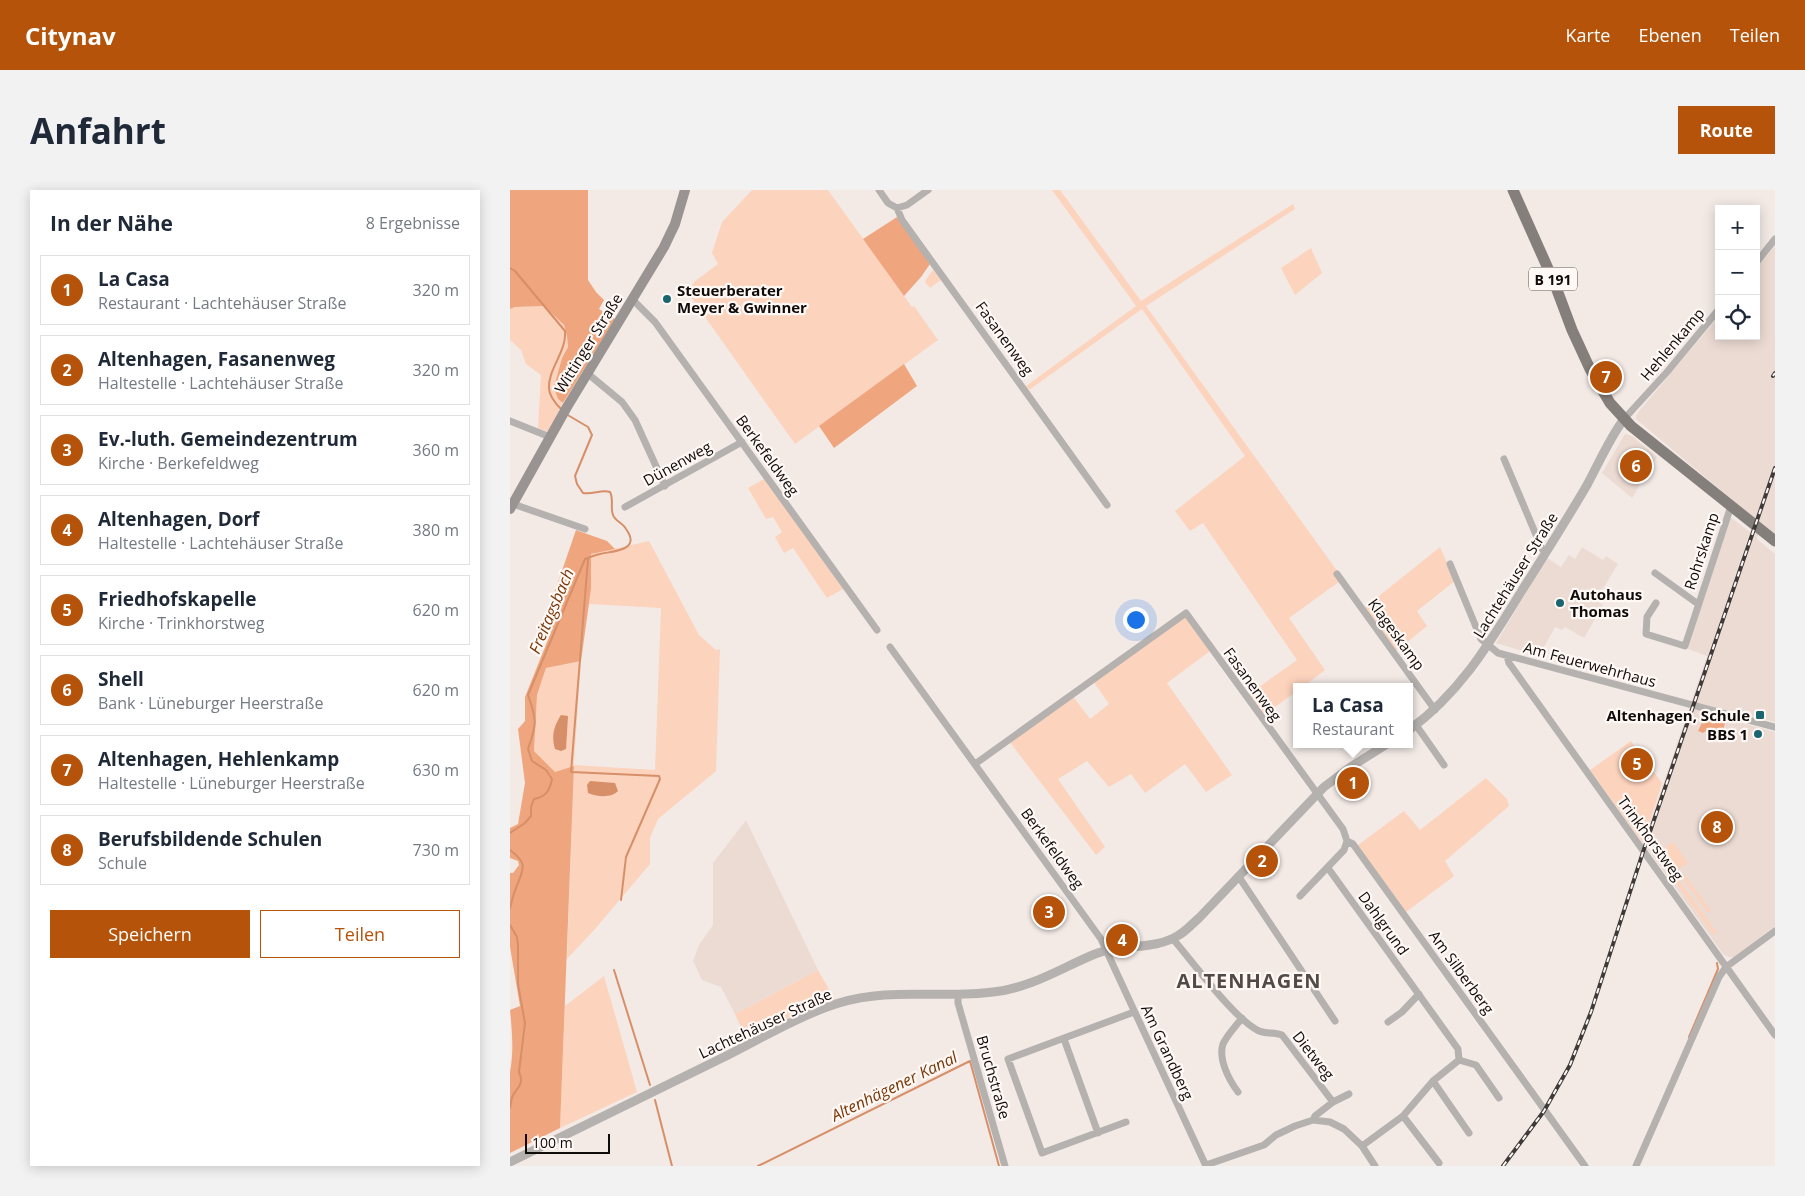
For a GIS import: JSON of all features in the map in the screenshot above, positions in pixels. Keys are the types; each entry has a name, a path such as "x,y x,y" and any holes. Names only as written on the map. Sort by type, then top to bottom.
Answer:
{"main road":[{"name":"Wittinger Straße","path":"511,506 561,417 668,239 675,224 685,190"},
{"name":"B 191","path":"1513,190 1554,282 1572,330 1590,369 1610,403 1631,426 1775,541"}],"street":[{"name":"Fasanenweg","path":"878,190 888,203 897,208 902,220 1107,505"},
{"path":"897,208 907,205 928,190"},
{"path":"1760,258 1775,239"},
{"name":"Berkefeldweg","path":"633,300 655,322 877,630"},
{"name":"Hehlenkamp","path":"1624,419 1651,391 1715,314"},
{"path":"587,373 622,402 636,420 665,486"},
{"name":"Lachtehäuser Straße","path":"1413,728 1435,710 1464,678 1488,646 1624,419"},
{"path":"510,420 550,437"},
{"name":"Dünenweg","path":"626,507 742,442"},
{"path":"1504,459 1542,549 1546,552"},
{"path":"511,506 585,529"},
{"name":"Rohrskamp","path":"1656,603 1647,617 1646,634 1684,646 1731,506"},
{"path":"1450,564 1481,638 1488,646"},
{"name":"Rohrskamp","path":"1655,573 1698,604"},
{"name":"Klageskamp","path":"1337,574 1435,710"},
{"name":"Fasanenweg","path":"975,764 1186,612 1316,795"},
{"name":"Am Feuerwehrhaus","path":"1488,646 1498,653 1507,656 1775,727"},
{"name":"Berkefeldweg","path":"890,647 1101,939 1105,950"},
{"name":"Trinkhorstweg","path":"1507,656 1509,663 1775,1035"},
{"path":"1413,728 1444,765"},
{"name":"Lachtehäuser Straße","path":"510,1162 782,1028 839,1003 883,994 958,995 996,992 1016,988 1046,977 1105,950 1124,946 1159,943 1173,938 1188,928 1239,877 1316,795 1352,766 1381,748"},
{"name":"Am Silberberg","path":"1316,795 1343,829 1347,841 1353,844 1585,1166"},
{"path":"1300,896 1344,850 1347,841"},
{"name":"Dahlgrund","path":"1328,868 1458,1049 1459,1060"},
{"path":"1239,877 1335,1021"},
{"path":"1636,1166 1719,977 1726,967 1775,931"},
{"name":"Dietweg","path":"1173,938 1242,1018 1260,1032 1275,1032 1282,1035 1333,1102"},
{"name":"Am Grandberg","path":"1105,950 1206,1165"},
{"path":"1388,1022 1402,1012 1418,994"},
{"name":"Bruchstraße","path":"958,995 958,1003 1005,1166"},
{"path":"1126,1122 1042,1153 1008,1059 1134,1012"},
{"path":"1238,1092 1229,1080 1222,1055 1224,1044 1242,1018"},
{"path":"1064,1039 1098,1133"},
{"path":"1362,1146 1403,1116 1433,1081 1459,1060 1476,1065 1499,1098"},
{"path":"1433,1081 1469,1133"},
{"name":"Dietweg","path":"1313,1120 1315,1116 1333,1102 1349,1094"},
{"path":"1403,1116 1439,1163"},
{"path":"1206,1165 1264,1145 1276,1135 1313,1120 1330,1122 1344,1129 1362,1146 1375,1166"}],"shaded area":[{"path":"510,190 588,190 588,280 604,300 599,309 615,319 563,403 558,399 554,387 562,358 568,347 564,325 544,306 515,307 510,309"},
{"path":"752,190 828,190 938,340 795,444 688,293 694,282 718,264 712,253 722,222"},
{"path":"1052,190 1060,190 1141,301 1293,204 1295,209 1146,306 1343,579 1289,618 1325,670 1308,683 1293,683 1293,694 1263,716 1248,695 1297,660 1203,523 1190,531 1175,511 1245,456 1142,309 1029,390 1026,386 1136,306"},
{"path":"897,217 930,264 904,296 863,239"},
{"path":"1775,246 1775,535 1761,524 1757,539 1775,554 1775,722 1709,706 1706,713 1775,732 1775,926 1734,957 1728,957 1723,954 1643,843 1707,656 1688,649 1730,517 1750,532 1727,598 1755,519 1636,419 1636,416 1715,321 1715,340 1760,340 1760,264"},
{"path":"1311,248 1322,273 1295,295 1281,268"},
{"path":"933,270 941,280 930,288 925,282"},
{"path":"544,306 564,325 568,347 562,358 558,399 563,403 548,432 538,428 541,375 526,364 521,350 510,340 510,309 515,307"},
{"path":"904,364 917,386 834,448 819,426"},
{"path":"1625,434 1632,436 1657,457 1632,498 1602,473"},
{"path":"766,478 843,589 827,598 793,548 784,553 775,537 782,532 773,517 766,519 748,488"},
{"path":"576,530 607,541 615,549 591,554 591,589 581,661 546,668 537,695 534,751 555,772 574,766 560,1128 510,1153 512,1033 510,1010 520,1006 510,947 510,873 513,873 519,865 518,861 510,858 510,828 518,824 525,783 518,729 525,721 525,697 553,627 544,623"},
{"path":"649,541 699,635 716,650 720,649 716,771 658,819 650,838 650,864 567,959 574,766 555,773 534,751 537,695 546,668 581,661 574,765 655,770 661,608 589,604 591,554"},
{"path":"1440,547 1455,581 1417,611 1427,626 1395,652 1364,608"},
{"name":"Autohaus Thomas","path":"1582,547 1603,560 1606,556 1618,564 1596,600 1603,605 1584,638 1565,627 1562,630 1555,627 1539,656 1496,643 1547,558 1561,567 1569,555 1575,559"},
{"path":"1185,616 1210,651 1167,683 1232,775 1206,792 1185,764 1145,793 1131,774 1109,787 1087,761 1058,779 1105,847 1096,855 1009,741 1072,695 1090,719 1109,704 1093,681"},
{"path":"1706,714 1726,720 1722,733 1707,730 1703,733 1698,731"},
{"path":"561,715 568,716 566,749 561,751 555,749 553,735"},
{"path":"1631,741 1662,783 1643,843 1590,770"},
{"path":"1486,778 1507,799 1509,806 1445,861 1454,876 1406,912 1358,845 1404,811 1420,830"},
{"path":"590,781 615,783 618,791 608,796 588,793 587,785"},
{"path":"746,820 818,970 735,1014 721,987 702,980 693,961 699,945 713,925 713,863"},
{"path":"1673,842 1688,863 1675,872 1660,851"},
{"path":"1658,851 1717,933 1714,935 1654,853"},
{"path":"1684,874 1711,911 1708,913 1681,876"},
{"path":"818,970 835,1000 747,1041 735,1014"},
{"path":"604,976 637,1092 560,1128 565,1006"}],"waterway":[{"name":"Freitagsbach","path":"510,268 515,271 565,331 563,346 549,381 551,397 561,409"},
{"name":"Freitagsbach","path":"510,833 525,823 531,816 531,807 534,799 542,797 547,792 552,779 546,770 532,761 528,749 535,722 528,695 585,559 618,551 628,546 630,542 630,536 625,527 613,515 610,492 583,493 577,484 575,476 592,435 588,427 566,414"},
{"name":"Altenhägener Kanal","path":"588,559 571,772 659,776 660,779 626,857 621,900"},
{"name":"Freitagsbach","path":"510,850 520,859 523,867 510,908"},
{"name":"Freitagsbach","path":"510,925 517,937 518,984 525,1023 519,1072 521,1082 512,1097 510,1108"},
{"path":"1689,1037 1718,969 1717,963"},
{"name":"Altenhägener Kanal","path":"614,970 650,1085"},
{"name":"Altenhägener Kanal","path":"758,1166 970,1061 999,1166"},
{"name":"Altenhägener Kanal","path":"655,1100 672,1166"}],"railway":[{"path":"1503,1166 1544,1111 1570,1065 1591,1012 1643,852 1775,468"}],"place":[{"name":"Steuerberater Meyer & Gwinner","path":"667,299"},
{"name":"Altenhagen, Hehlenkamp","path":"1606,377"},
{"name":"Shell","path":"1636,466"},
{"name":"Autohaus Thomas","path":"1560,603"},
{"name":"Altenhagen, Schule","path":"1760,715"},
{"name":"BBS 1","path":"1758,734"},
{"name":"Friedhofskapelle","path":"1637,764"},
{"name":"La Casa","path":"1353,783"},
{"name":"Berufsbildende Schulen","path":"1717,827"},
{"name":"Altenhagen, Fasanenweg","path":"1262,861"},
{"name":"Ev.-luth. Gemeindezentrum","path":"1049,912"},
{"name":"Altenhagen, Dorf","path":"1122,940"}],"district":[{"name":"ALTENHAGEN","path":"1249,980"}]}
